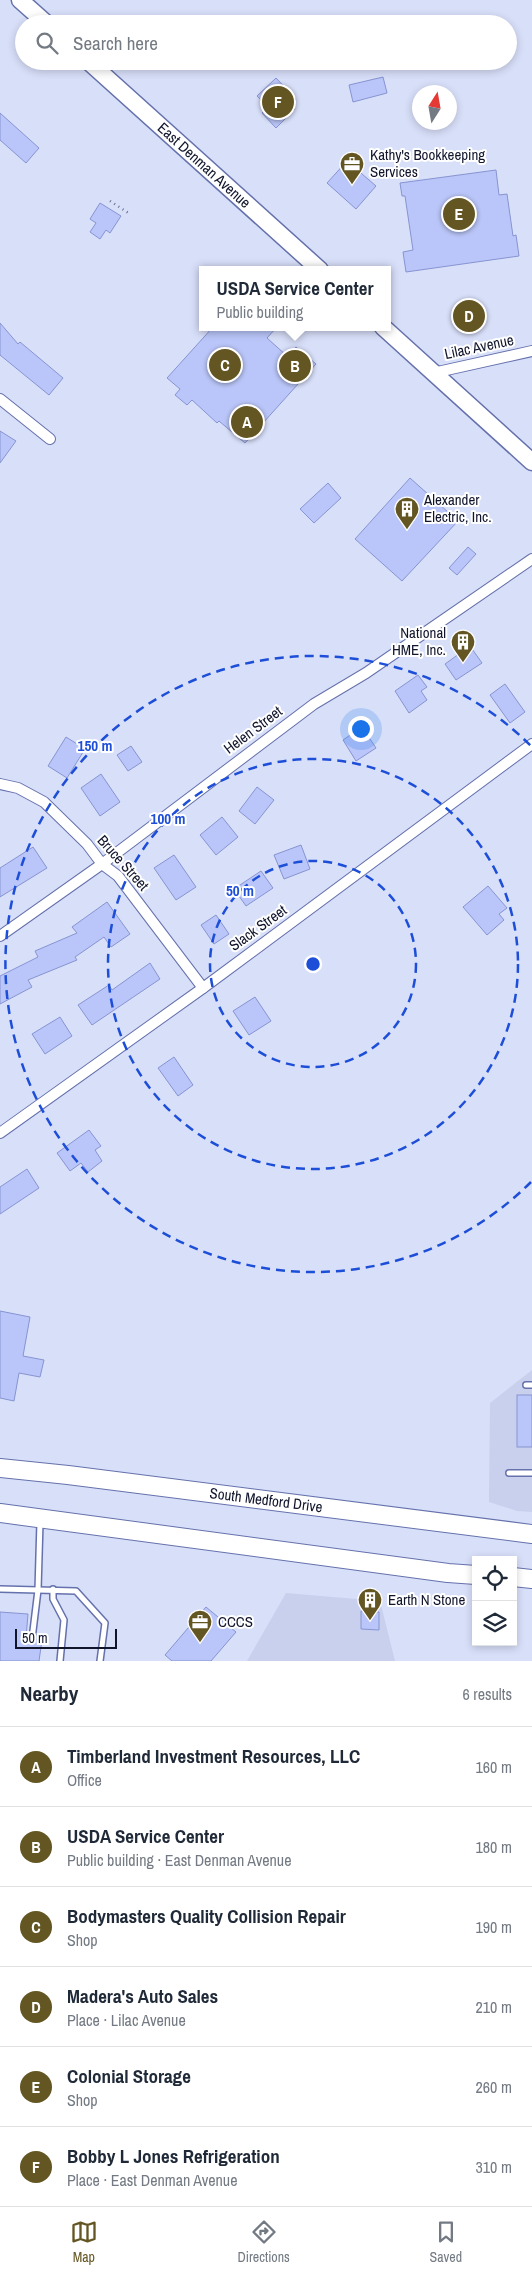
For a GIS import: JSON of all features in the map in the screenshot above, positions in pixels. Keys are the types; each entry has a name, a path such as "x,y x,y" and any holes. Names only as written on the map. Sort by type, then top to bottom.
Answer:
{"highway":[{"name":"South Medford Drive","path":"0,1468 68,1474 532,1534"},
{"path":"0,1514 472,1574"},
{"path":"517,1578 532,1579"}],"main road":[{"path":"20,0 37,15"},
{"name":"East Denman Avenue","path":"98,70 316,266"},
{"path":"387,331 532,462"}],"street":[{"name":"Lilac Avenue","path":"433,373 532,351"},
{"path":"0,399 50,439"},
{"name":"Helen Street","path":"0,936 102,864 314,704 366,672 532,559"},
{"name":"Slack Street","path":"0,1133 203,988 532,744"},
{"name":"Bruce Street","path":"0,784 18,788 44,802 87,844 102,864 118,876 203,988"}],"lane":[{"path":"508,1474 532,1473"},
{"path":"32,1639 38,1590 40,1519"},
{"path":"0,1589 76,1591 105,1623 100,1661"},
{"path":"53,1589 53,1599 64,1620 60,1661"}],"path":[{"path":"110,201 130,214"}],"shaded area":[{"path":"532,1370 532,1512 517,1511 489,1502 490,1403"},
{"name":"Earth N Stone","path":"286,1593 380,1601 395,1661 247,1661"}],"building":[{"path":"383,77 387,93 353,102 349,85"},
{"path":"276,78 296,99 291,104 295,109 276,128 262,113 268,107 257,96"},
{"path":"0,113 39,148 26,163 0,140"},
{"name":"Kathy's Bookkeeping Services","path":"347,161 376,186 356,209 327,183"},
{"path":"496,170 499,195 507,194 513,236 516,235 519,256 406,272 403,252 413,250 405,196 402,196 400,183"},
{"path":"100,203 121,216 110,233 106,230 100,239 90,232 96,223 90,219"},
{"path":"466,299 486,315 472,333 452,316"},
{"path":"0,323 18,344 20,342 63,378 49,395 0,355"},
{"path":"209,331 273,331 267,338 287,356 296,347 316,364 245,443 219,421 217,423 192,400 187,405 175,395 180,389 167,378"},
{"path":"0,431 16,441 0,463"},
{"name":"Alexander Electric, Inc.","path":"410,478 458,521 402,581 355,539"},
{"path":"328,483 341,498 314,523 300,509"},
{"path":"468,547 476,554 457,575 449,568"},
{"name":"National HME, Inc.","path":"470,646 482,663 456,680 445,664"},
{"path":"418,675 427,687 421,691 427,700 409,713 395,691"},
{"path":"505,684 525,712 510,723 490,695"},
{"path":"362,727 376,748 356,761 343,740"},
{"path":"66,737 85,749 67,778 48,766"},
{"path":"131,746 142,762 128,771 117,755"},
{"path":"101,774 120,802 100,816 81,788"},
{"path":"257,787 274,800 255,824 239,811"},
{"path":"222,817 238,837 216,855 200,835"},
{"path":"301,845 310,869 284,879 274,855"},
{"path":"33,847 47,868 0,897 0,868"},
{"path":"174,855 196,887 176,900 154,868"},
{"path":"261,871 273,888 246,906 234,889"},
{"path":"488,886 507,908 499,914 504,920 487,935 463,907"},
{"path":"107,902 130,934 111,947 104,937 75,957 77,960 28,980 32,987 0,1004 0,976 38,957 35,951 77,933 72,927"},
{"path":"216,915 229,934 214,944 201,925"},
{"path":"150,963 160,979 92,1025 78,1005 109,985 112,990"},
{"path":"255,997 271,1021 249,1035 233,1011"},
{"path":"60,1017 72,1036 45,1054 32,1034"},
{"path":"174,1057 193,1085 178,1096 158,1068"},
{"path":"89,1130 101,1146 95,1150 102,1161 88,1172 81,1163 70,1171 57,1153"},
{"path":"27,1169 39,1188 0,1214 0,1187"},
{"path":"0,1311 30,1317 23,1356 44,1360 40,1377 19,1373 14,1401 0,1398"},
{"path":"517,1395 532,1395 532,1447 517,1447"},
{"name":"CCCS","path":"206,1607 236,1632 211,1661 172,1661 165,1655"},
{"name":"Earth N Stone","path":"361,1611 379,1612 379,1630 361,1629"},
{"path":"0,1612 28,1614 26,1638 32,1643 36,1639 42,1640 39,1661 0,1661"}],"place":[{"name":"Bobby L Jones Refrigeration","path":"278,102"},
{"name":"Kathy's Bookkeeping Services","path":"352,185"},
{"name":"Colonial Storage","path":"459,214"},
{"name":"Madera's Auto Sales","path":"469,316"},
{"name":"Bodymasters Quality Collision Repair","path":"225,365"},
{"name":"USDA Service Center","path":"295,366"},
{"name":"Timberland Investment Resources, LLC","path":"247,422"},
{"name":"Alexander Electric, Inc.","path":"407,530"},
{"name":"National HME, Inc.","path":"463,663"},
{"name":"Earth N Stone","path":"370,1621"},
{"name":"CCCS","path":"200,1643"}]}
